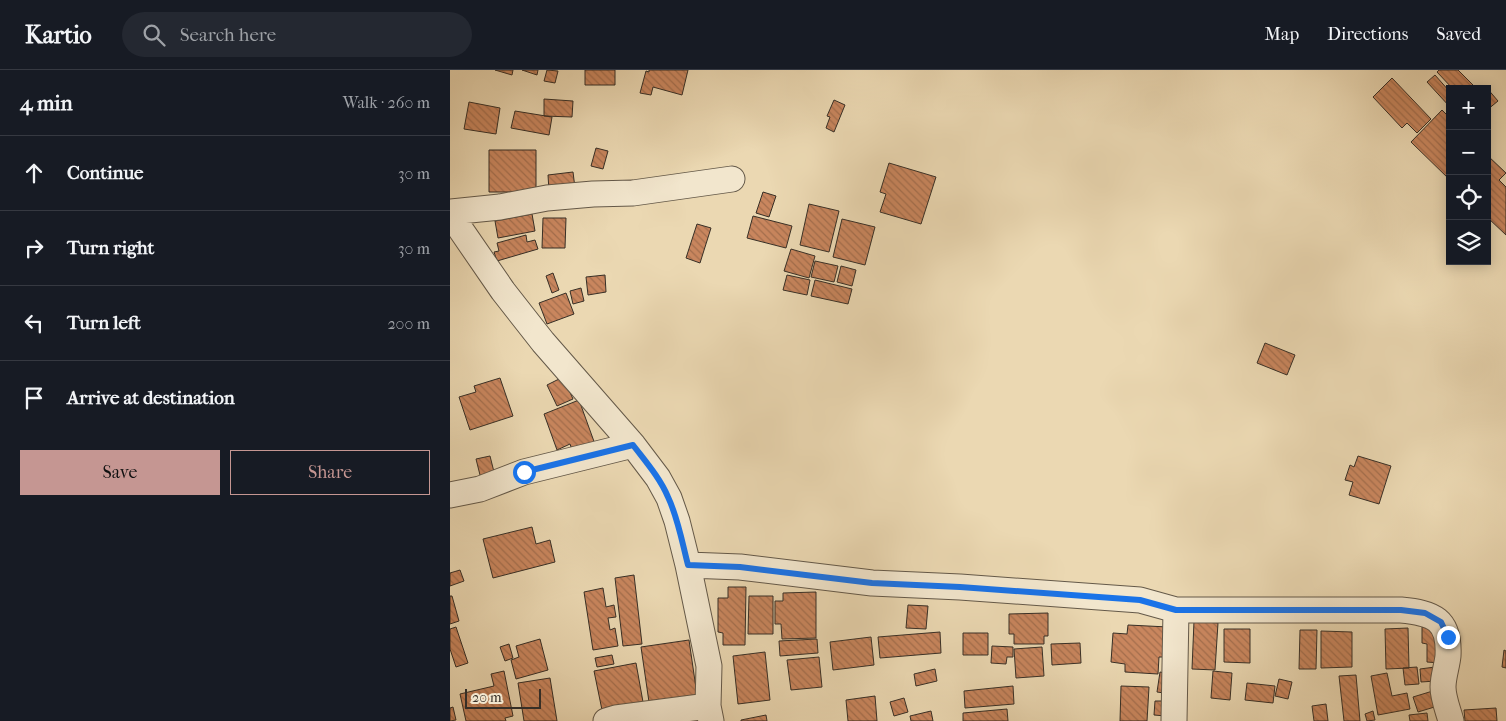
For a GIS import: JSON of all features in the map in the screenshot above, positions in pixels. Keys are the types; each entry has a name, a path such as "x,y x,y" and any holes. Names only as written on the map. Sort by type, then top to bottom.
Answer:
{"street":[{"path":"606,721 616,718 709,714 709,666 677,521 669,498 658,478 633,445 503,291 450,213 500,207 547,198 632,193 732,179"},
{"path":"450,495 480,489 524,472 633,445"},
{"path":"688,565 740,567 872,583 960,587 1140,600 1176,610 1401,610 1425,613 1441,622 1448,637 1448,656 1443,687 1450,721"},
{"path":"1174,721 1176,610"}],"building":[{"path":"495,70 513,70 512,75"},
{"path":"522,70 538,70 537,75"},
{"path":"547,70 558,71 555,83 544,81"},
{"path":"585,70 615,70 615,85 585,85"},
{"path":"649,70 688,70 682,95 653,87 651,95 640,93 646,71 649,72"},
{"path":"1439,70 1458,70 1473,85 1449,85 1437,72"},
{"path":"1435,75 1446,87 1446,103 1427,82"},
{"path":"1392,78 1431,119 1417,133 1407,123 1402,128 1373,97"},
{"path":"1491,93 1498,101 1491,107"},
{"path":"544,99 573,101 572,117 544,116"},
{"path":"834,100 845,105 834,132 826,128 830,117 827,116"},
{"path":"469,102 500,108 496,134 464,129"},
{"path":"1442,110 1446,114 1446,176 1411,142"},
{"path":"515,111 552,117 549,135 511,128"},
{"path":"596,148 608,151 603,169 591,166"},
{"path":"489,150 536,150 536,192 489,192"},
{"path":"1491,159 1506,173 1499,180 1506,187 1506,235 1491,221"},
{"path":"889,163 936,177 921,224 880,212 886,194 880,192"},
{"path":"573,172 575,188 549,191 548,175"},
{"path":"763,192 776,196 769,217 756,213"},
{"path":"809,204 839,211 829,252 800,245"},
{"path":"532,214 535,231 498,238 495,221"},
{"path":"753,216 792,226 786,248 747,238"},
{"path":"543,218 566,218 565,248 542,248"},
{"path":"842,219 875,227 865,265 833,257"},
{"path":"697,224 711,228 700,263 686,258"},
{"path":"526,235 527,242 535,240 538,249 497,261 494,252 499,251 497,243"},
{"path":"791,249 815,256 809,278 784,271"},
{"path":"815,261 838,266 834,282 811,277"},
{"path":"841,266 856,270 852,286 837,282"},
{"path":"553,273 559,290 552,293 546,276"},
{"path":"605,275 606,292 588,295 586,277"},
{"path":"787,275 810,280 807,295 783,290"},
{"path":"815,280 852,289 848,304 811,296"},
{"path":"581,288 584,301 573,304 570,291"},
{"path":"566,293 574,314 547,324 539,303"},
{"path":"1265,343 1295,355 1287,375 1257,363"},
{"path":"563,377 573,399 557,406 547,385"},
{"path":"500,378 513,416 470,430 459,397 476,392 474,386"},
{"path":"579,400 596,447 574,456 570,444 557,450 544,414"},
{"path":"490,456 496,480 482,483 476,459"},
{"path":"1358,456 1391,466 1379,504 1349,495 1353,482 1345,480 1350,465 1354,467"},
{"path":"532,527 536,544 550,540 555,562 493,578 483,539"},
{"path":"460,570 464,581 450,586 450,573"},
{"path":"634,575 642,644 623,646 615,578"},
{"path":"728,587 746,587 745,645 723,645 723,633 718,632 718,598 728,598"},
{"path":"603,588 606,607 614,605 616,617 608,618 610,630 615,628 618,646 593,650 584,592"},
{"path":"816,592 816,638 782,639 781,624 775,624 775,601 783,601 783,593"},
{"path":"450,596 452,596 459,621 450,624"},
{"path":"749,596 773,596 773,634 748,634"},
{"path":"908,605 928,606 926,629 906,628"},
{"path":"1048,613 1048,636 1044,636 1044,644 1014,644 1014,634 1009,634 1009,614"},
{"path":"1194,621 1218,623 1215,670 1192,669"},
{"path":"1128,625 1168,627 1166,657 1159,657 1158,674 1125,672 1125,664 1111,662 1113,633 1127,634"},
{"path":"456,627 468,663 456,667 450,649 450,629"},
{"path":"1422,627 1442,627 1440,663 1427,662 1427,644 1422,643"},
{"path":"1408,628 1409,668 1386,669 1385,629"},
{"path":"1224,629 1250,629 1250,663 1224,662"},
{"path":"1300,630 1317,630 1316,669 1299,669"},
{"path":"1321,631 1352,632 1352,667 1321,668"},
{"path":"940,632 941,653 880,658 878,637"},
{"path":"963,633 988,633 988,655 963,655"},
{"path":"871,637 874,665 833,670 830,642"},
{"path":"540,639 548,670 516,679 511,660 519,657 516,646"},
{"path":"817,639 818,653 780,656 779,641"},
{"path":"689,640 697,695 649,702 641,647"},
{"path":"1080,643 1081,663 1052,665 1051,644"},
{"path":"509,644 513,658 505,661 500,647"},
{"path":"992,646 1013,647 1013,657 1007,657 1006,664 991,663"},
{"path":"1042,647 1044,676 1016,678 1014,649"},
{"path":"1504,650 1506,651 1506,668 1502,667"},
{"path":"765,652 770,700 738,704 733,656"},
{"path":"612,655 614,664 597,667 595,658"},
{"path":"819,657 822,687 791,690 787,660"},
{"path":"636,663 643,702 602,710 594,671"},
{"path":"1417,667 1419,684 1405,685 1403,668"},
{"path":"1435,667 1436,681 1421,682 1420,669"},
{"path":"935,669 937,681 916,686 914,674"},
{"path":"504,671 513,716 505,718 506,721 466,721 460,694 494,686 491,674"},
{"path":"1213,671 1232,673 1230,700 1211,698"},
{"path":"1160,672 1174,675 1171,694 1157,692"},
{"path":"1387,673 1392,696 1407,693 1410,709 1378,715 1371,676"},
{"path":"1356,675 1360,721 1344,721 1339,676"},
{"path":"550,678 557,721 524,721 518,683"},
{"path":"1279,679 1292,682 1288,699 1275,696"},
{"path":"1247,683 1275,686 1273,703 1245,700"},
{"path":"1013,686 1014,704 965,708 964,691"},
{"path":"1121,686 1149,687 1147,721 1120,721"},
{"path":"1436,690 1441,705 1418,712 1413,697"},
{"path":"875,696 877,721 848,721 846,700"},
{"path":"904,698 908,712 894,716 890,702"},
{"path":"1155,701 1166,701 1166,716 1154,715"},
{"path":"1326,704 1328,721 1314,721 1312,706"},
{"path":"453,707 456,720 450,721 450,708"},
{"path":"1496,708 1497,721 1465,721 1464,710"},
{"path":"1007,709 1008,721 963,721 963,713"},
{"path":"931,711 933,721 911,721 910,716"},
{"path":"1373,711 1375,720 1367,721 1365,714"},
{"path":"1427,713 1428,721 1410,721 1409,715"},
{"path":"766,715 767,721 741,721 741,720"}],"route":[{"path":"524,472 633,445 658,478 669,498 688,565 740,567 872,583 960,587 1140,600 1176,610 1401,610 1425,613 1441,622 1448,637"}]}
